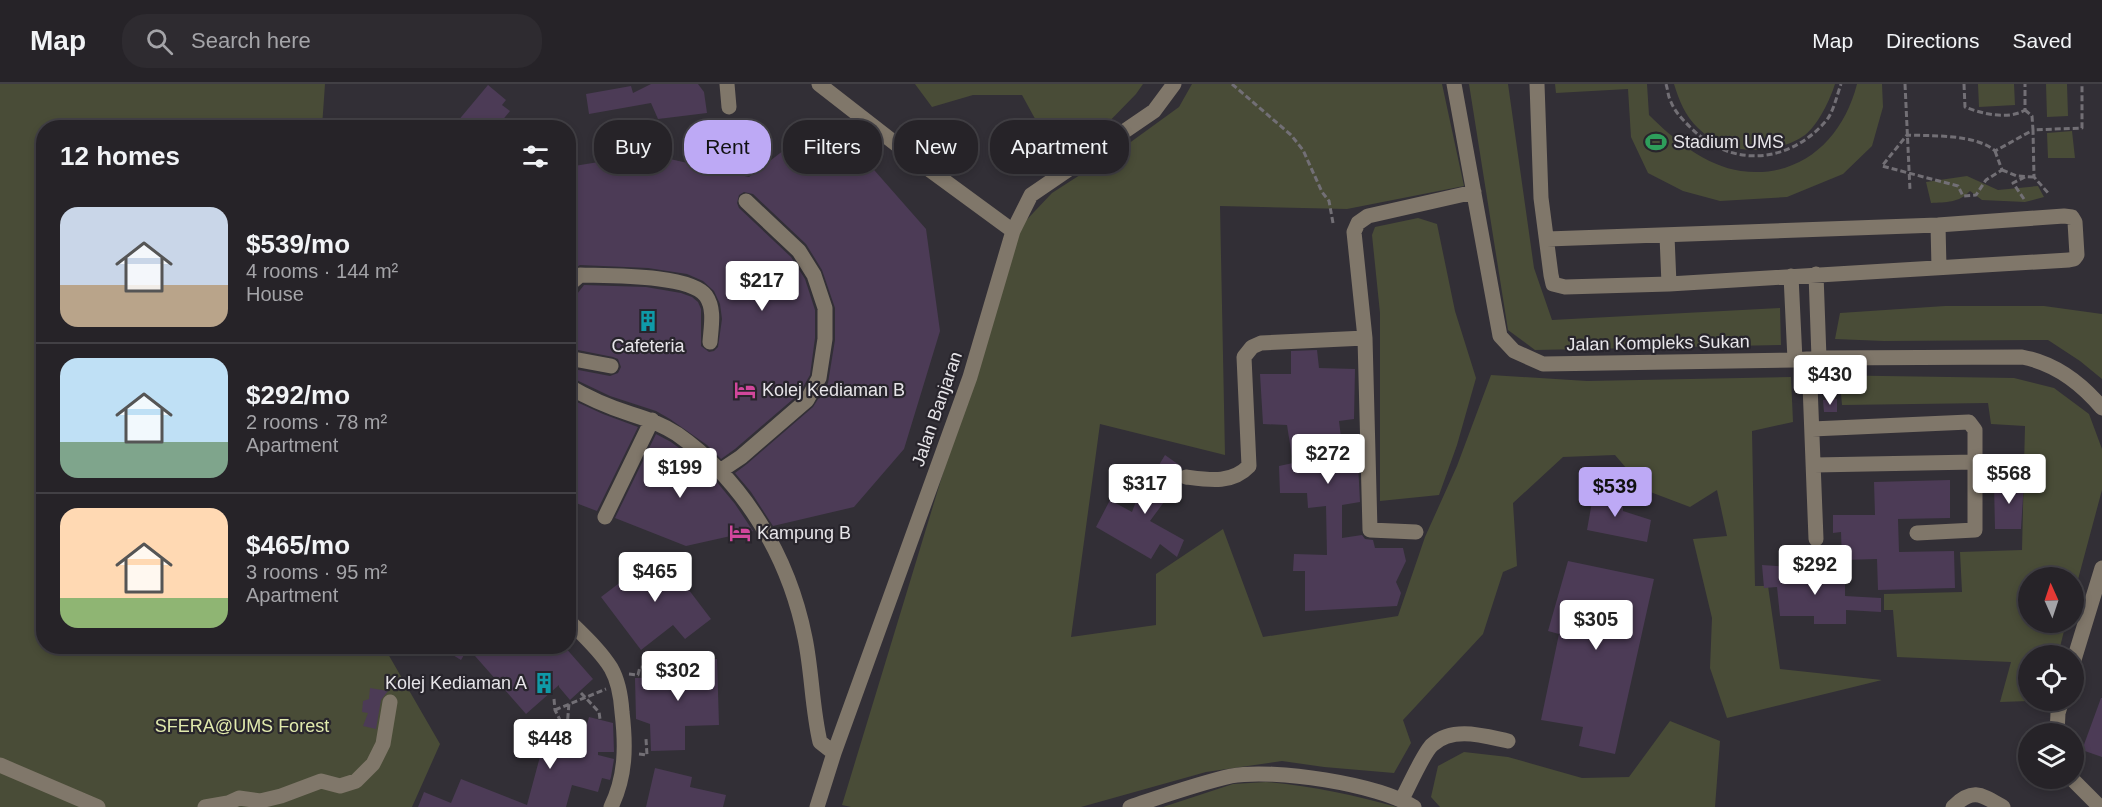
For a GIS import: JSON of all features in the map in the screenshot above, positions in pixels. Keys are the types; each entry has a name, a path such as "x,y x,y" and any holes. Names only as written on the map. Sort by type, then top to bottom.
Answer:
{"street":[{"path":"727,84 729,107"},
{"path":"819,84 1013,231"},
{"name":"Jalan Banjaran","path":"817,807 834,753 970,376 1013,231 1031,195 1154,111 1174,84"},
{"name":"Jalan Kompleks Sukan","path":"1454,84 1500,336 1514,351 1543,364 2022,357 2036,359 2069,375 2102,408"},
{"path":"1537,84 1541,198 1553,284 1565,287 1669,284 2069,260 2074,259 2077,255 2075,222 2072,217 2064,216 1938,225 1547,239"},
{"path":"1416,532 1370,530 1365,338 1354,232 1358,223 1368,216 1474,192"},
{"path":"720,471 741,457 807,400 819,378 825,339 825,308 814,275 799,251 746,201"},
{"path":"1938,225 1939,268"},
{"path":"1667,236 1669,284"},
{"path":"1808,359 1816,274"},
{"path":"576,278 580,275 649,277 698,288 707,298 712,315 710,342"},
{"path":"1791,276 1808,359 1816,539"},
{"path":"1186,477 1213,480 1240,476 1249,466 1244,357 1252,347 1261,344 1365,338"},
{"path":"576,359 611,366"},
{"path":"576,391 584,396 652,420 676,434 720,471 737,489 758,519 782,565 792,591 805,638 815,724 820,742 834,753"},
{"path":"605,517 652,420"},
{"path":"1812,429 1969,422 1975,430 1974,530 1917,533"},
{"path":"1814,465 1975,462"},
{"path":"2078,645 2102,568"},
{"path":"576,628 602,655 619,688 625,754 620,787 611,807"},
{"path":"205,807 228,803 239,798 261,801 321,781 340,786 356,782 374,764 383,744 390,702"},
{"path":"1130,807 1187,788 1234,776 1279,775 1355,785 1408,803 1431,746 1448,736 1469,733 1508,741"},
{"path":"0,765 98,807"},
{"path":"2082,789 2100,807"},
{"path":"1953,807 1961,799 1974,794 1982,795 2003,807"}],"path":[{"path":"1232,84 1292,135 1303,150 1322,192 1329,201 1333,223"},
{"path":"1666,84 1671,102 1701,138 1736,155 1764,157 1802,144 1827,121 1841,84"},
{"path":"1905,84 1910,190"},
{"path":"1964,84 1965,107 1980,113 2017,115 2025,110"},
{"path":"2025,84 2025,110 2031,116 2033,130 2034,177 2049,194"},
{"path":"1995,151 2033,130 2082,128 2082,84"},
{"path":"1906,135 1966,139 1989,145 1995,151 2002,170 2017,176 2034,177"},
{"path":"1906,135 1882,165 1958,186 1963,196 1976,195 1986,180 2002,170"},
{"path":"2024,199 2013,183 2025,177"},
{"path":"555,710 583,695 619,688 627,674 638,675 640,667 651,668 669,661"},
{"path":"583,695 599,712 600,720"},
{"path":"554,699 555,710 565,727 569,703"}],"green space":[{"name":"SFERA@UMS Forest","path":"0,84 325,84 322,120 36,120 36,654 388,654 440,744 412,807 0,807"},
{"path":"915,84 1143,84 1111,120 1036,120 1022,95 973,95 932,107"},
{"path":"1192,84 1442,84 1464,186 1347,209 1220,206 1225,455 1100,424 1071,637 1156,625 1156,574 1223,529 1263,637 1398,616 1425,537 1457,466 1491,375 1587,381 1791,377 1793,422 1752,431 1755,586 1768,586 1780,669 1882,680 1727,718 1710,668 1712,618 1693,539 1727,536 1717,490 1690,507 1645,490 1615,455 1563,457 1513,503 1517,566 1503,572 1483,634 1403,720 1411,743 1394,773 1282,761 1206,772 1081,807 851,807 842,805 1017,230 1052,193 1081,174 1129,174 1129,143 1179,107"},
{"path":"1469,84 1508,84 1534,268 1552,320 1780,308 1781,345 1535,350 1508,330"},
{"name":"Stadium UMS","path":"1555,84 1647,84 1649,115 1658,124 1679,142 1715,164 1741,171 1763,172 1782,169 1816,151 1830,138 1841,122 1857,84 1882,84 1883,107 1872,146 1843,174 1787,197 1720,201 1683,191 1648,173 1631,137 1628,89 1556,93"},
{"path":"1674,84 1835,84 1823,112 1805,135 1779,147 1750,150 1722,144 1698,128 1680,102"},
{"path":"1978,84 2014,84 2015,105 1979,107"},
{"path":"2046,84 2067,84 2068,116 2047,117"},
{"path":"2072,131 2075,158 2048,158 2047,133"},
{"path":"1967,176 1998,190 2038,186 2044,197 2025,202 1982,200 1970,191 1957,200 1931,203 1926,182"},
{"path":"1418,218 1437,224 1455,311 1476,378 1457,445 1439,495 1380,501 1380,313 1372,235 1375,227"},
{"path":"1945,306 2044,306 2102,314 2102,379 2048,340 1835,339 1840,313"},
{"path":"1819,375 2014,378 2054,388 2089,414 2102,449 2102,490 2081,567 2018,567 2018,633 2064,633 2060,645 2018,645 2018,701 2000,702 2011,662 1897,657 1893,610 1884,610 1884,594 1962,592 1960,552 2022,550 2025,426 1991,424 1988,403 1842,405 1841,394 1820,393"},
{"path":"1670,721 1720,741 1715,807 1440,807 1431,797 1438,766 1464,752 1508,757 1582,778 1629,777"},
{"path":"1266,782 1332,792 1397,807 1163,807 1233,784"}],"building":[{"path":"651,84 698,84 704,92 707,113 658,119 651,103 589,114 586,94 631,86 633,93"},
{"path":"488,85 506,100 502,105 510,111 503,120 459,120"},
{"name":"Kolej Kediaman B","path":"783,151 783,174 878,174 926,229 940,331 904,449 854,507 773,526 751,492 735,473 813,407 828,383 835,340 835,308 822,270 806,244 753,194 744,192 739,195 737,203 739,208 791,257 805,279 815,310 815,338 810,375 799,394 721,459 707,445 656,411 610,396 576,380 576,370 610,376 618,373 621,367 618,359 613,357 576,350 576,295 584,285 646,287 692,297 701,309 701,346 709,352 718,347 722,319 720,304 714,291 703,281 687,274 648,268 580,265 576,267 576,166 594,163 594,174 672,174 672,159 684,162 684,174 736,174 749,177 753,174 771,174 771,160"},
{"path":"1317,350 1319,368 1355,369 1354,419 1339,421 1344,462 1358,463 1360,502 1342,505 1342,538 1362,535 1365,539 1373,540 1375,548 1403,548 1406,561 1396,582 1401,593 1397,606 1305,611 1305,571 1293,571 1294,554 1327,555 1326,506 1308,508 1307,493 1280,493 1279,466 1293,463 1287,425 1263,424 1260,374 1291,374 1291,351"},
{"path":"1837,399 1837,412 1824,412 1823,400"},
{"path":"576,402 638,427 597,511 576,503"},
{"path":"656,434 695,460 716,481 753,531 686,546 615,518"},
{"path":"1165,455 1182,467 1164,502 1150,521 1184,540 1177,557 1160,544 1151,559 1096,527 1110,500 1132,512 1141,488 1144,490"},
{"path":"1950,480 1950,518 1898,519 1899,552 1954,551 1955,588 1878,590 1877,559 1842,560 1841,532 1833,533 1833,515 1875,515 1874,482"},
{"path":"2024,481 2021,529 1995,529 1994,483"},
{"path":"1595,485 1613,489 1614,503 1623,504 1623,511 1651,520 1647,542 1587,530"},
{"path":"660,552 711,619 685,639 673,625 641,650 601,597"},
{"path":"1568,561 1654,579 1615,754 1579,746 1583,727 1541,720 1559,634 1548,631"},
{"path":"1762,565 1791,567 1802,576 1845,577 1845,596 1881,598 1881,612 1846,610 1846,624 1814,624 1814,616 1780,616 1777,587 1764,588"},
{"name":"Kolej Kediaman A","path":"451,654 464,654 461,660"},
{"name":"Kolej Kediaman A","path":"473,654 571,654 593,679 570,700 559,685 526,714"},
{"path":"717,659 719,725 685,726 685,750 651,751 650,724 636,719 635,678 672,677 672,660"},
{"path":"370,688 388,691 381,700 376,729 363,726 368,713 362,712 363,701 369,699"},
{"path":"2102,698 2102,757 2084,751 2084,745"},
{"path":"589,717 613,723 614,752 598,752 598,755 614,759 611,777 610,780 602,778 598,792 572,785 566,807 418,807 424,792 451,803 461,779 527,805 549,723 585,732"},
{"path":"655,768 692,777 690,787 726,795 723,807 646,807"}],"place":[{"name":"Stadium UMS","path":"1656,142"},
{"name":"Cafeteria","path":"648,321"},
{"name":"Kolej Kediaman B","path":"745,390"},
{"name":"Kampung B","path":"740,533"},
{"name":"Kolej Kediaman A","path":"544,683"}]}
